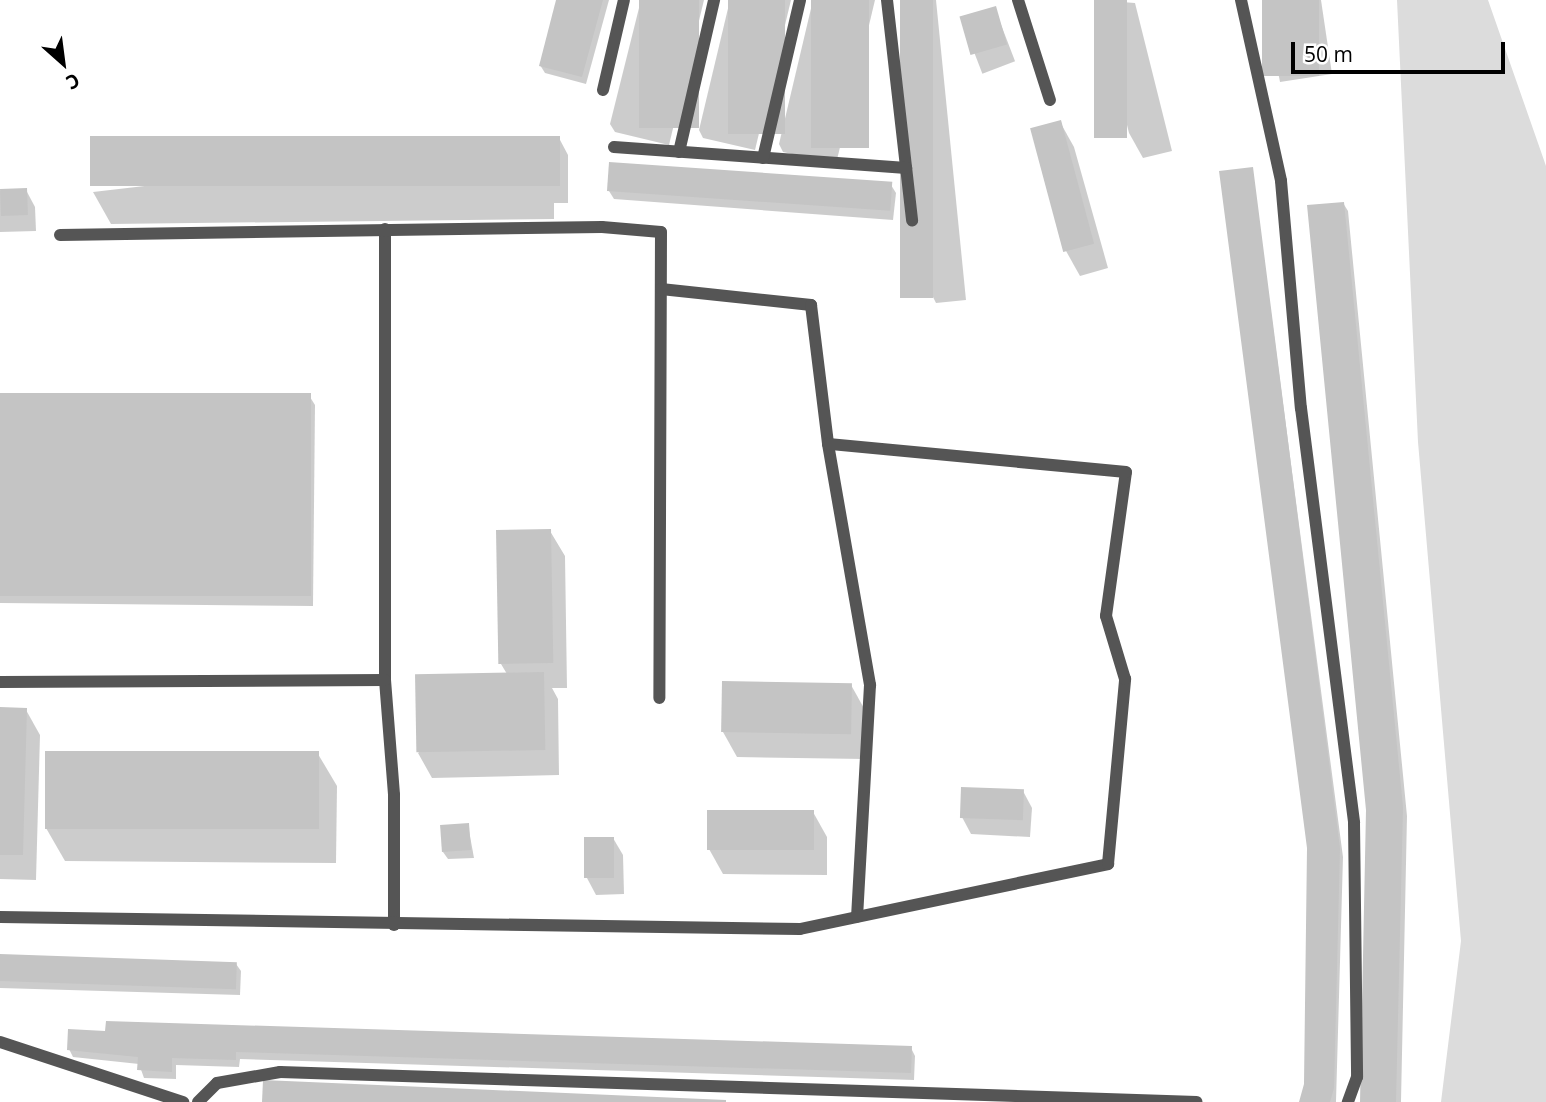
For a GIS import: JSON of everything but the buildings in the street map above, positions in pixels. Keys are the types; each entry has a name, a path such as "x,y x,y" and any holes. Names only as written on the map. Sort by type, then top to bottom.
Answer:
{"lane":[{"path":"603,90 624,0"},
{"path":"679,152 714,0"},
{"path":"763,158 800,0"},
{"path":"887,0 912,221"},
{"path":"1018,0 1050,100"},
{"path":"1241,0 1281,181 1301,408 1354,823 1357,1077 1348,1102"},
{"path":"614,147 906,167"},
{"path":"60,235 602,227 661,232 659,698"},
{"path":"385,229 384,680 394,795 394,925"},
{"path":"661,289 811,305 828,444 870,684 857,917"},
{"path":"0,917 800,929 1108,864 1125,679 1106,615 1126,472 828,444"},
{"path":"0,682 384,680"},
{"path":"0,1042 183,1102"},
{"path":"198,1102 217,1083 280,1072 1197,1102"}],"shaded area":[{"path":"1397,0 1488,0 1546,166 1546,1102 1441,1102 1461,941 1418,442"}]}
